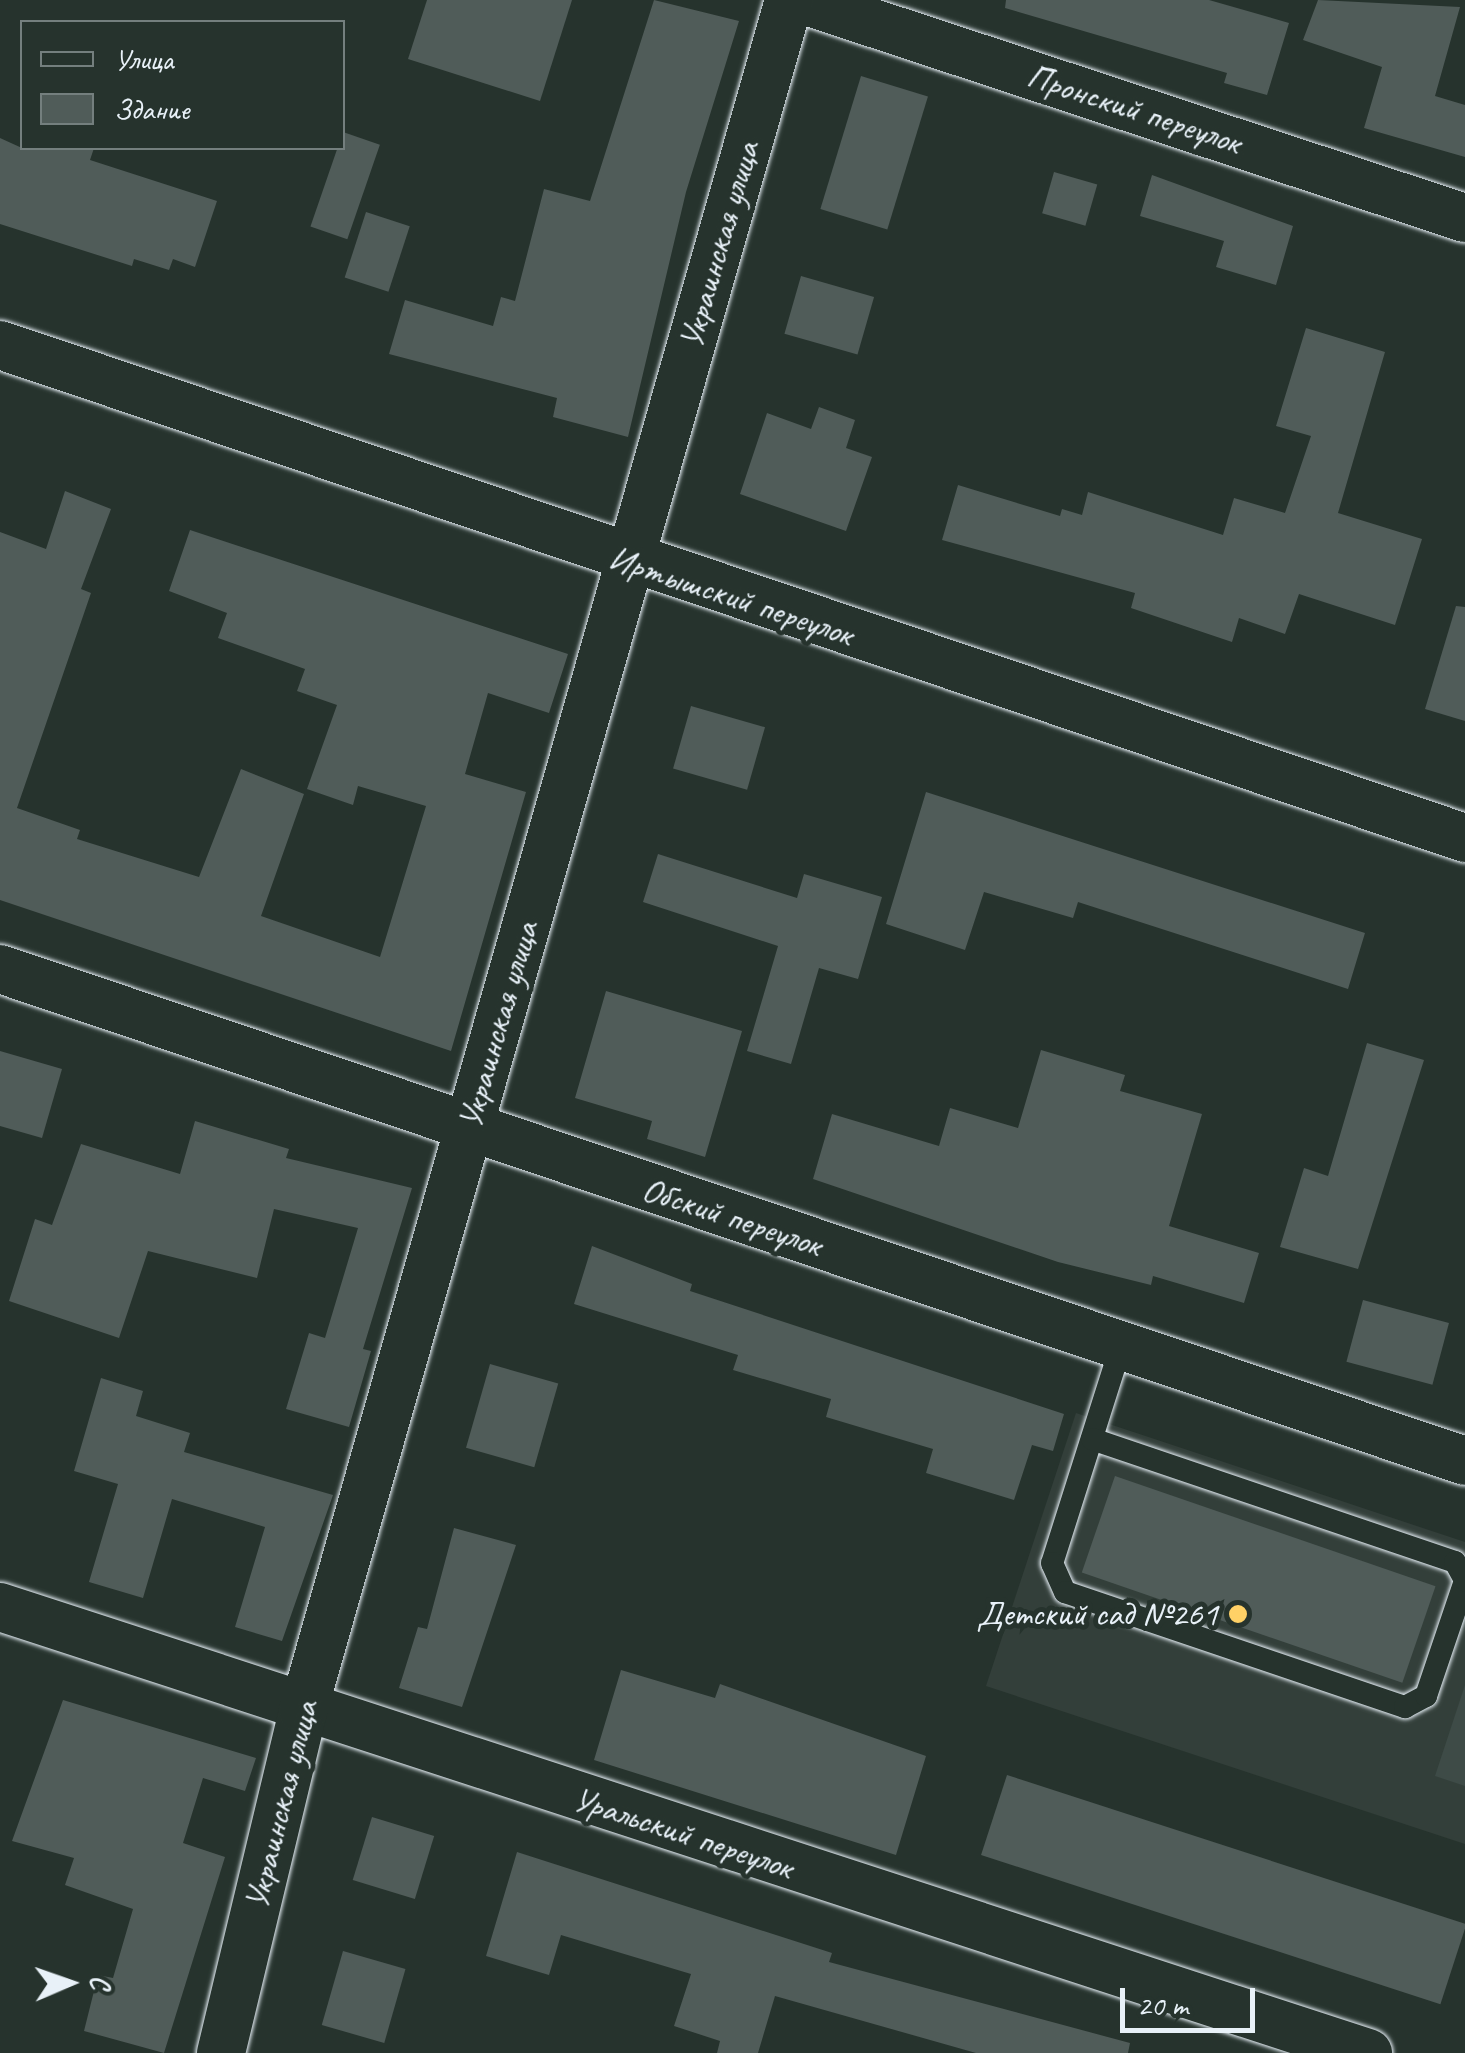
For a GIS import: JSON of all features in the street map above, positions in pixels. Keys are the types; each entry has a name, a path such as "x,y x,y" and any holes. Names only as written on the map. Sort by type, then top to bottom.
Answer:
{"street":[{"name":"Украинская улица","path":"221,2053 304,1711 789,0"},
{"name":"Пронский переулок","path":"803,0 1465,218"},
{"name":"Иртышский переулок","path":"0,346 628,562 1465,838"},
{"name":"Обский переулок","path":"0,969 1465,1461"},
{"name":"Уральский переулок","path":"0,1608 304,1711 1368,2053"}],"lane":[{"path":"1092,1439 1454,1562 1465,1581 1426,1696 1405,1707 1066,1592 1052,1564 1121,1346"}],"shaded area":[{"name":"Детский сад №261","path":"1076,1413 1465,1542 1465,1844 986,1686"},
{"path":"1465,1685 1465,1786 1435,1776"}],"building":[{"path":"427,0 572,0 540,101 408,59"},
{"path":"654,0 739,21 686,192 628,437 553,417 557,398 389,354 405,300 493,326 501,297 515,301 544,189 590,201"},
{"path":"1006,0 1209,0 1289,23 1267,95 1224,83 1227,73 1005,8"},
{"path":"1318,0 1460,7 1435,96 1465,105 1465,157 1364,128 1382,67 1303,40"},
{"path":"861,76 928,96 887,229 820,209"},
{"path":"345,133 380,145 347,239 310,227 337,150 345,150"},
{"path":"0,138 20,150 93,150 90,160 217,201 195,267 173,259 169,270 134,259 132,266 0,224"},
{"path":"1054,172 1097,184 1085,226 1042,213"},
{"path":"1152,175 1293,226 1276,285 1216,267 1224,241 1140,216"},
{"path":"366,212 410,226 388,292 345,278"},
{"path":"801,276 874,297 858,355 784,334"},
{"path":"1306,328 1385,352 1338,513 1422,539 1395,625 1299,594 1285,634 1239,618 1232,642 1131,608 1135,593 942,540 958,485 1060,516 1062,509 1082,515 1088,492 1223,535 1234,498 1285,513 1311,436 1276,426"},
{"path":"819,407 855,420 846,448 872,457 846,531 740,494 767,413 811,429"},
{"path":"65,491 111,509 81,589 91,593 17,808 80,830 77,839 199,877 241,769 304,794 261,916 380,957 426,806 358,786 353,805 307,789 337,705 297,691 305,669 218,638 227,613 169,591 190,530 568,654 549,713 488,693 465,774 526,792 451,1051 0,900 0,532 46,549"},
{"path":"1456,606 1465,607 1465,721 1425,709"},
{"path":"691,706 765,727 747,790 673,768"},
{"path":"926,792 1365,933 1348,989 1078,902 1073,918 984,892 965,950 886,924"},
{"path":"658,854 797,898 804,874 882,897 858,979 819,968 791,1064 747,1051 778,946 643,902"},
{"path":"606,991 742,1031 705,1157 647,1139 652,1121 575,1098"},
{"path":"1367,1043 1424,1060 1358,1269 1280,1247 1304,1168 1328,1176"},
{"path":"1041,1050 1125,1075 1120,1091 1202,1114 1169,1226 1259,1253 1244,1303 1153,1276 1151,1285 1058,1262 813,1179 832,1114 939,1146 950,1108 1018,1128"},
{"path":"0,1051 62,1069 42,1138 0,1126"},
{"path":"195,1121 289,1149 286,1158 412,1188 363,1349 371,1351 349,1427 286,1409 309,1333 325,1338 358,1228 274,1209 257,1278 148,1251 119,1338 9,1301 35,1219 52,1225 81,1144 180,1174"},
{"path":"592,1246 692,1284 690,1291 1064,1414 1053,1451 1032,1445 1014,1500 926,1473 933,1449 826,1417 831,1399 733,1370 738,1355 574,1304"},
{"path":"1363,1300 1449,1323 1432,1385 1346,1362"},
{"path":"490,1364 558,1384 534,1467 466,1448"},
{"path":"101,1378 143,1391 136,1416 190,1433 184,1452 333,1495 282,1641 235,1627 265,1527 172,1499 143,1598 89,1582 118,1484 74,1471"},
{"path":"1115,1476 1436,1586 1402,1683 1082,1572"},
{"path":"454,1528 516,1545 462,1707 399,1688 418,1627 427,1629"},
{"path":"621,1670 715,1698 720,1684 926,1756 896,1855 594,1760"},
{"path":"63,1700 256,1758 245,1791 203,1778 183,1843 225,1857 164,2053 84,2031 98,1975 113,1978 133,1909 65,1885 74,1858 12,1841"},
{"path":"1007,1775 1465,1924 1440,2004 981,1855"},
{"path":"372,1817 434,1836 415,1899 353,1880"},
{"path":"517,1852 832,1953 829,1962 1130,2043 1128,2053 976,2053 775,1996 758,2053 717,2053 720,2041 674,2026 691,1974 561,1935 549,1975 486,1956"},
{"path":"343,1951 405,1969 384,2043 322,2025"}],"place":[{"name":"Детский сад №261","path":"1238,1614"}]}
